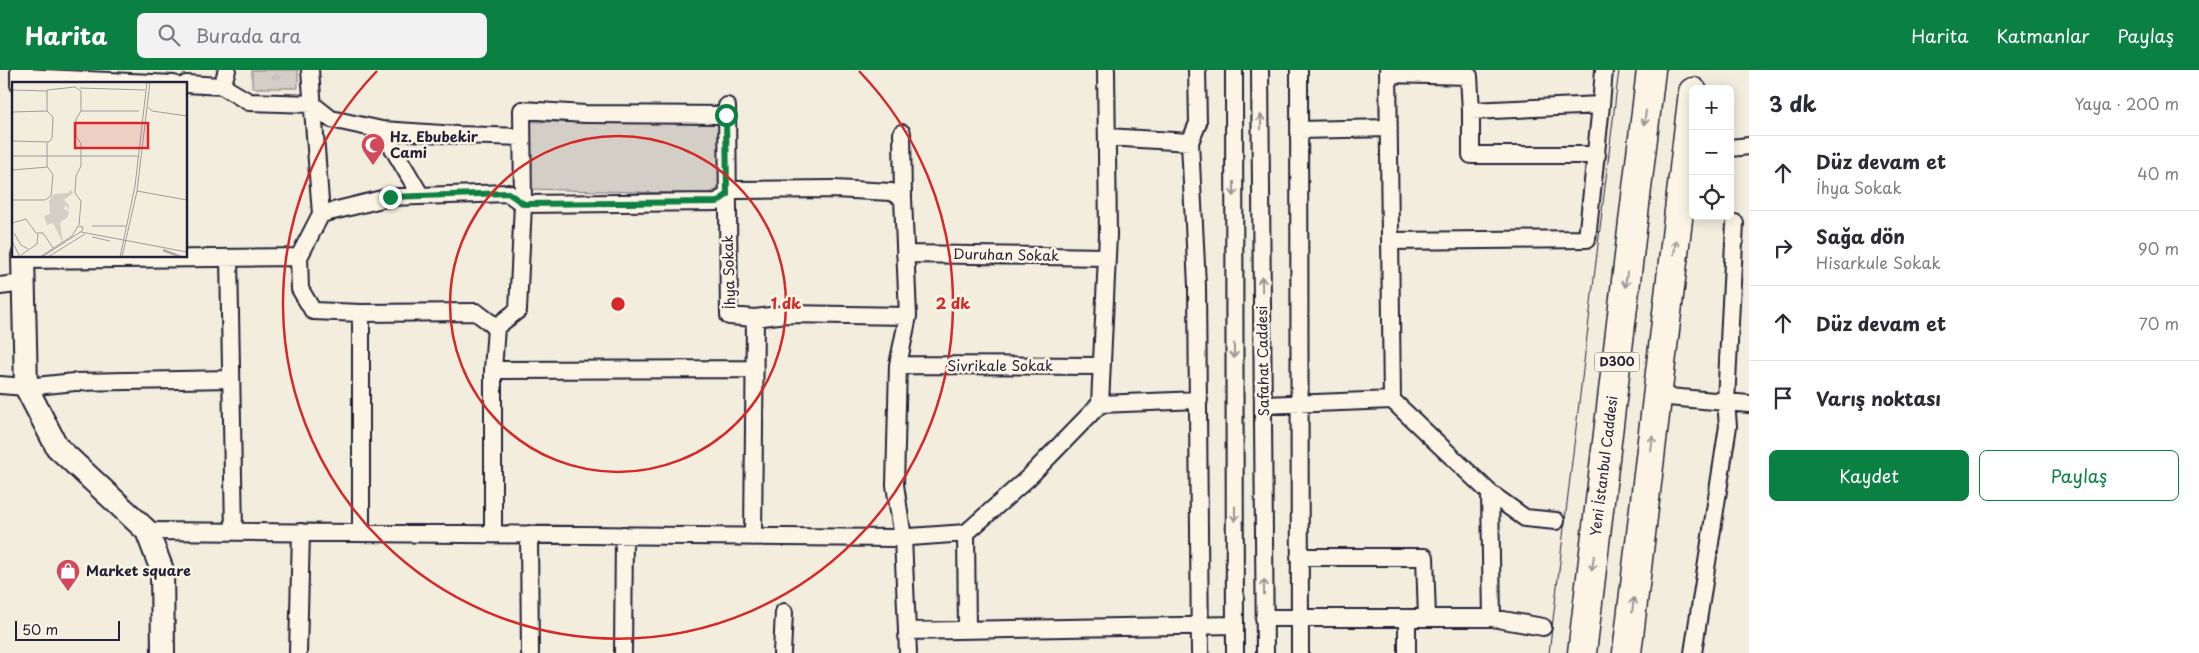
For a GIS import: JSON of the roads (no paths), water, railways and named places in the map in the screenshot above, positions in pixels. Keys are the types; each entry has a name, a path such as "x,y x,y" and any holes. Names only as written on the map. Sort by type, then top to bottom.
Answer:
{"highway":[{"name":"Yeni İstanbul Caddesi","path":"1582,653 1651,70"},
{"name":"D300","path":"1694,85 1695,70"},
{"name":"D300","path":"1627,653 1657,396 1689,151"}],"street":[{"path":"222,86 227,70"},
{"path":"310,70 321,214 299,257 300,289 313,311 361,313 476,312 496,327"},
{"path":"147,531 903,538 966,533 1028,478 1100,404 1107,257 1106,70"},
{"path":"1197,70 1198,123 1190,142 1197,286 1200,653"},
{"name":"Safahat Caddesi","path":"1234,70 1235,653"},
{"name":"Safahat Caddesi","path":"1260,70 1265,653"},
{"path":"1299,70 1300,653"},
{"path":"1391,241 1587,239 1597,155 1604,70"},
{"path":"1392,400 1388,72 1469,76 1471,155 1597,155"},
{"path":"22,77 131,82"},
{"path":"188,84 222,86 249,102 312,104 331,119 382,130 522,137 527,204 518,310 496,327 493,534"},
{"path":"1471,112 1601,105"},
{"name":"İhya Sokak","path":"522,137 522,110 585,114 726,110 722,198 729,316 755,318 753,537"},
{"path":"1299,130 1389,128"},
{"path":"382,130 421,196"},
{"path":"902,133 908,316 898,365 895,485 903,538 908,653"},
{"path":"1107,138 1190,142"},
{"path":"1734,148 1749,146"},
{"path":"321,214 390,197 508,193 527,204 722,198 734,190 834,189 891,192 903,198"},
{"path":"1693,653 1728,426 1726,402 1735,223"},
{"name":"Duruhan Sokak","path":"906,254 1107,257"},
{"path":"188,257 299,257"},
{"path":"23,258 26,387 57,447 147,531 162,570 163,653"},
{"path":"229,258 234,532"},
{"path":"0,286 24,283"},
{"path":"361,313 361,532"},
{"path":"755,318 786,314 908,316"},
{"name":"Sivrikale Sokak","path":"898,365 1102,366"},
{"path":"494,370 755,369"},
{"path":"0,385 26,387 75,382 231,379"},
{"path":"1657,396 1749,404"},
{"path":"1100,404 1198,400"},
{"path":"1263,405 1392,400 1490,493 1525,518 1556,521"},
{"path":"1490,493 1492,618"},
{"path":"298,653 301,532"},
{"path":"966,533 967,630"},
{"path":"529,534 530,653"},
{"path":"624,535 624,653"},
{"path":"1299,557 1425,557 1427,618"},
{"path":"782,653 784,612"},
{"path":"1264,618 1492,618 1543,628"},
{"path":"1407,618 1407,653"},
{"path":"907,631 1235,625"}],"tram line":[{"path":"1549,653 1619,70"}],"place":[{"name":"Hz. Ebubekir Cami","path":"373,166"},
{"name":"Market square","path":"68,592"}]}
